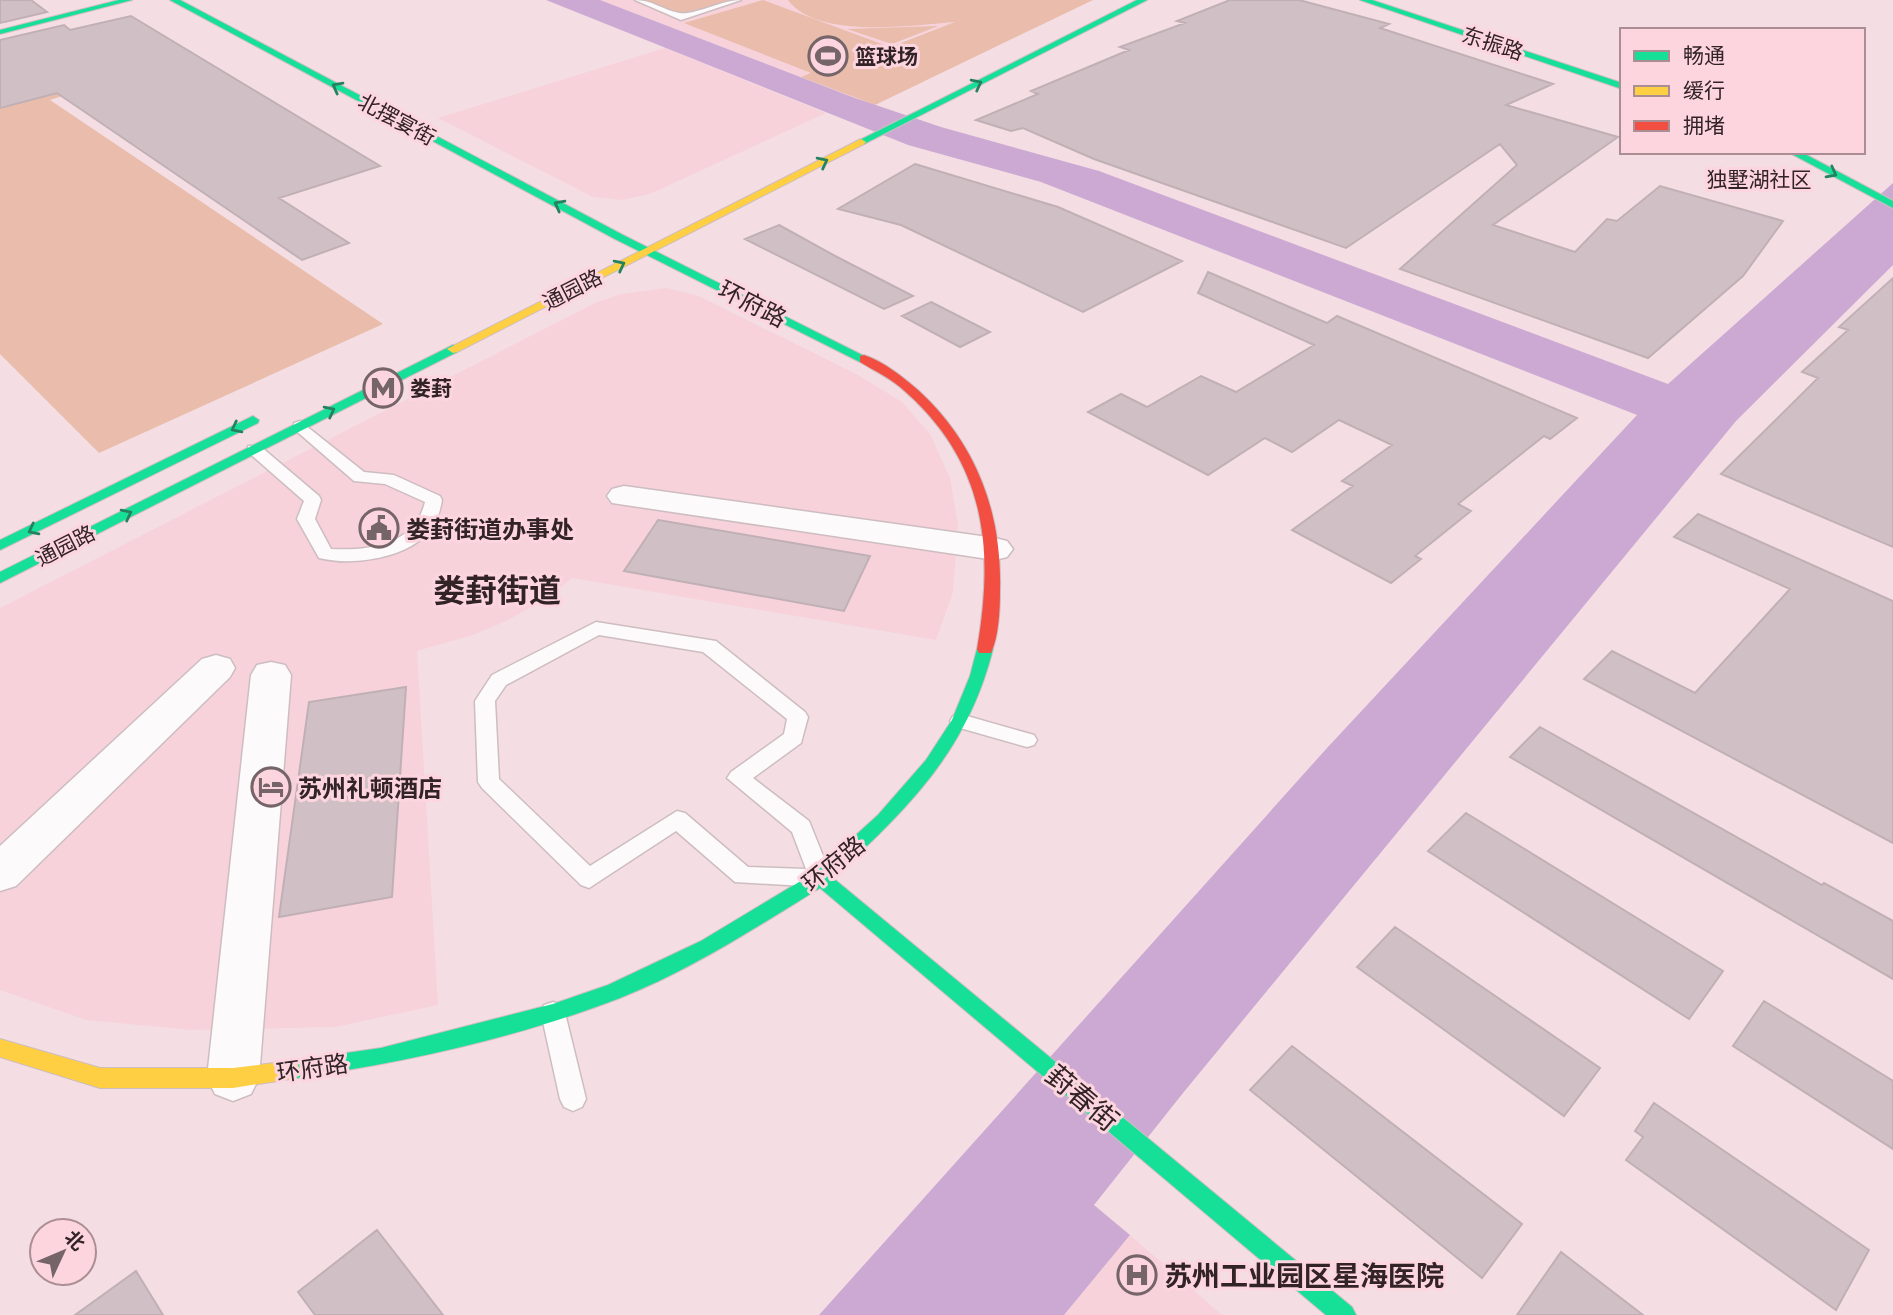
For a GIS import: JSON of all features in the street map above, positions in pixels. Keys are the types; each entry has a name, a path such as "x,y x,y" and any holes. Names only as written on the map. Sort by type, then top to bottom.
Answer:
{"main road":[{"path":"0,32 128,0"},
{"name":"北摆宴街","path":"174,0 613,240"},
{"name":"通园路","path":"0,578 1143,0"},
{"name":"东振路","path":"1364,0 1620,85"},
{"name":"东振路","path":"1399,0 1620,72"},
{"path":"1797,154 1893,205"},
{"name":"通园路","path":"613,240 643,225"},
{"name":"环府路","path":"0,1048 100,1078 233,1078 381,1057 553,1013 615,991 708,947 821,878 884,820 932,764 960,721 978,676 994,611 995,549 983,498 967,453 928,405 878,366 649,250 613,240"},
{"name":"通园路","path":"0,546 271,411"},
{"name":"葑春街","path":"821,878 1344,1315"}],"street":[{"path":"624,496 995,549"},
{"path":"0,873 216,668"},
{"path":"233,1078 271,675"}],"lane":[{"path":"640,0 681,17 736,0"},
{"path":"254,449 313,500 306,519 325,554 369,554 392,548 426,526 433,513 434,500 388,479 360,477 300,426"},
{"path":"596,628 709,646 798,718 794,738 738,778 801,827 821,878 743,876 677,818 589,879 488,782 485,701 491,689 499,680 582,633 596,628"},
{"path":"960,721 1027,740"},
{"path":"553,1013 573,1100"}],"shaded area":[{"path":"546,0 600,0 855,98 941,127 1099,171 1668,384 1893,183 1893,265 1736,421 1183,1093 1094,1205 1130,1235 1064,1315 819,1315 1327,748 1637,415 1041,182 908,145"},
{"path":"600,0 1018,0 801,77"},
{"path":"643,0 731,0 681,15"},
{"path":"763,0 890,47 955,22 891,27 843,25 821,21 802,13 788,0 1093,0 875,105 801,77 811,73 684,23"},
{"path":"938,26 892,44 847,29"},
{"path":"0,45 71,93 50,100 383,324 99,453 0,354"},
{"path":"665,48 826,113 650,194 622,200 593,197 438,118"},
{"path":"667,288 699,296 858,375 902,402 930,434 950,478 958,524 953,592 936,640 572,578 546,599 506,621 473,635 417,651 438,1005 335,1027 192,1030 86,1020 0,990 0,608 597,302 621,294"},
{"name":"苏州工业园区星海医院","path":"1130,1235 1222,1315 1064,1315"}],"building":[{"path":"0,0 31,0 47,12 0,23"},
{"path":"1230,0 1299,0 1389,24 1380,28 1553,84 1506,105 1618,137 1493,225 1575,252 1607,219 1617,221 1660,186 1783,221 1743,276 1648,358 1400,269 1517,165 1500,144 1346,248 1094,159 1023,128 1011,131 976,120 1038,94 1031,91 1129,50 1120,47 1185,23 1177,21"},
{"path":"131,16 380,166 279,198 349,243 302,260 57,93 0,108 0,40 64,25 70,30"},
{"path":"915,164 1058,207 1182,261 1083,312 901,225 838,209"},
{"path":"779,225 913,296 884,309 745,239"},
{"path":"1208,272 1327,323 1337,316 1577,418 1550,439 1544,436 1458,504 1471,511 1415,556 1421,559 1391,583 1292,530 1353,486 1342,481 1392,445 1339,420 1292,452 1265,438 1208,475 1088,412 1121,394 1147,407 1201,376 1236,392 1314,345 1198,293"},
{"path":"1893,278 1893,547 1721,474 1818,378 1802,372 1848,330 1839,327"},
{"path":"931,302 990,332 960,347 902,316"},
{"path":"1698,514 1893,601 1893,843 1584,679 1612,651 1695,693 1790,589 1674,537"},
{"path":"658,520 870,556 844,611 624,571"},
{"path":"406,687 392,897 279,917 309,702"},
{"path":"1540,727 1822,885 1824,883 1893,921 1893,979 1510,757"},
{"path":"1466,813 1723,971 1689,1019 1428,851"},
{"path":"1395,927 1600,1068 1564,1116 1357,967"},
{"path":"1764,1001 1893,1081 1893,1149 1733,1046"},
{"path":"1292,1046 1522,1224 1482,1278 1250,1090"},
{"path":"1654,1103 1869,1250 1836,1310 1626,1160 1643,1137 1635,1131"},
{"path":"377,1230 443,1315 315,1315 298,1292"},
{"path":"1561,1252 1643,1315 1517,1315"},
{"path":"136,1271 163,1315 75,1315"}],"traffic: fast":[{"path":"0,32 128,0"},
{"path":"174,0 619,237 864,359"},
{"path":"861,142 1143,0"},
{"path":"1364,0 1620,85"},
{"path":"1797,154 1893,205"},
{"path":"0,578 453,349"},
{"path":"0,546 253,420"},
{"path":"290,1070 381,1057 553,1013 615,991 708,947 821,878 884,820 932,764 960,721 978,676 985,649"},
{"path":"821,878 1344,1315"}],"traffic: slow":[{"path":"453,349 861,142"},
{"path":"0,1048 100,1078 233,1078 290,1070"}],"traffic: jam":[{"path":"864,359 903,383 934,411 959,445 977,481 989,521 994,562 992,605 985,649"}],"place":[{"name":"篮球场","path":"828,56"},
{"name":"娄葑","path":"383,388"},
{"name":"娄葑街道办事处","path":"379,528"},
{"name":"苏州礼顿酒店","path":"271,787"},
{"name":"苏州工业园区星海医院","path":"1137,1275"}],"district":[{"name":"独墅湖社区","path":"1759,179"},
{"name":"娄葑街道","path":"497,589"}]}
